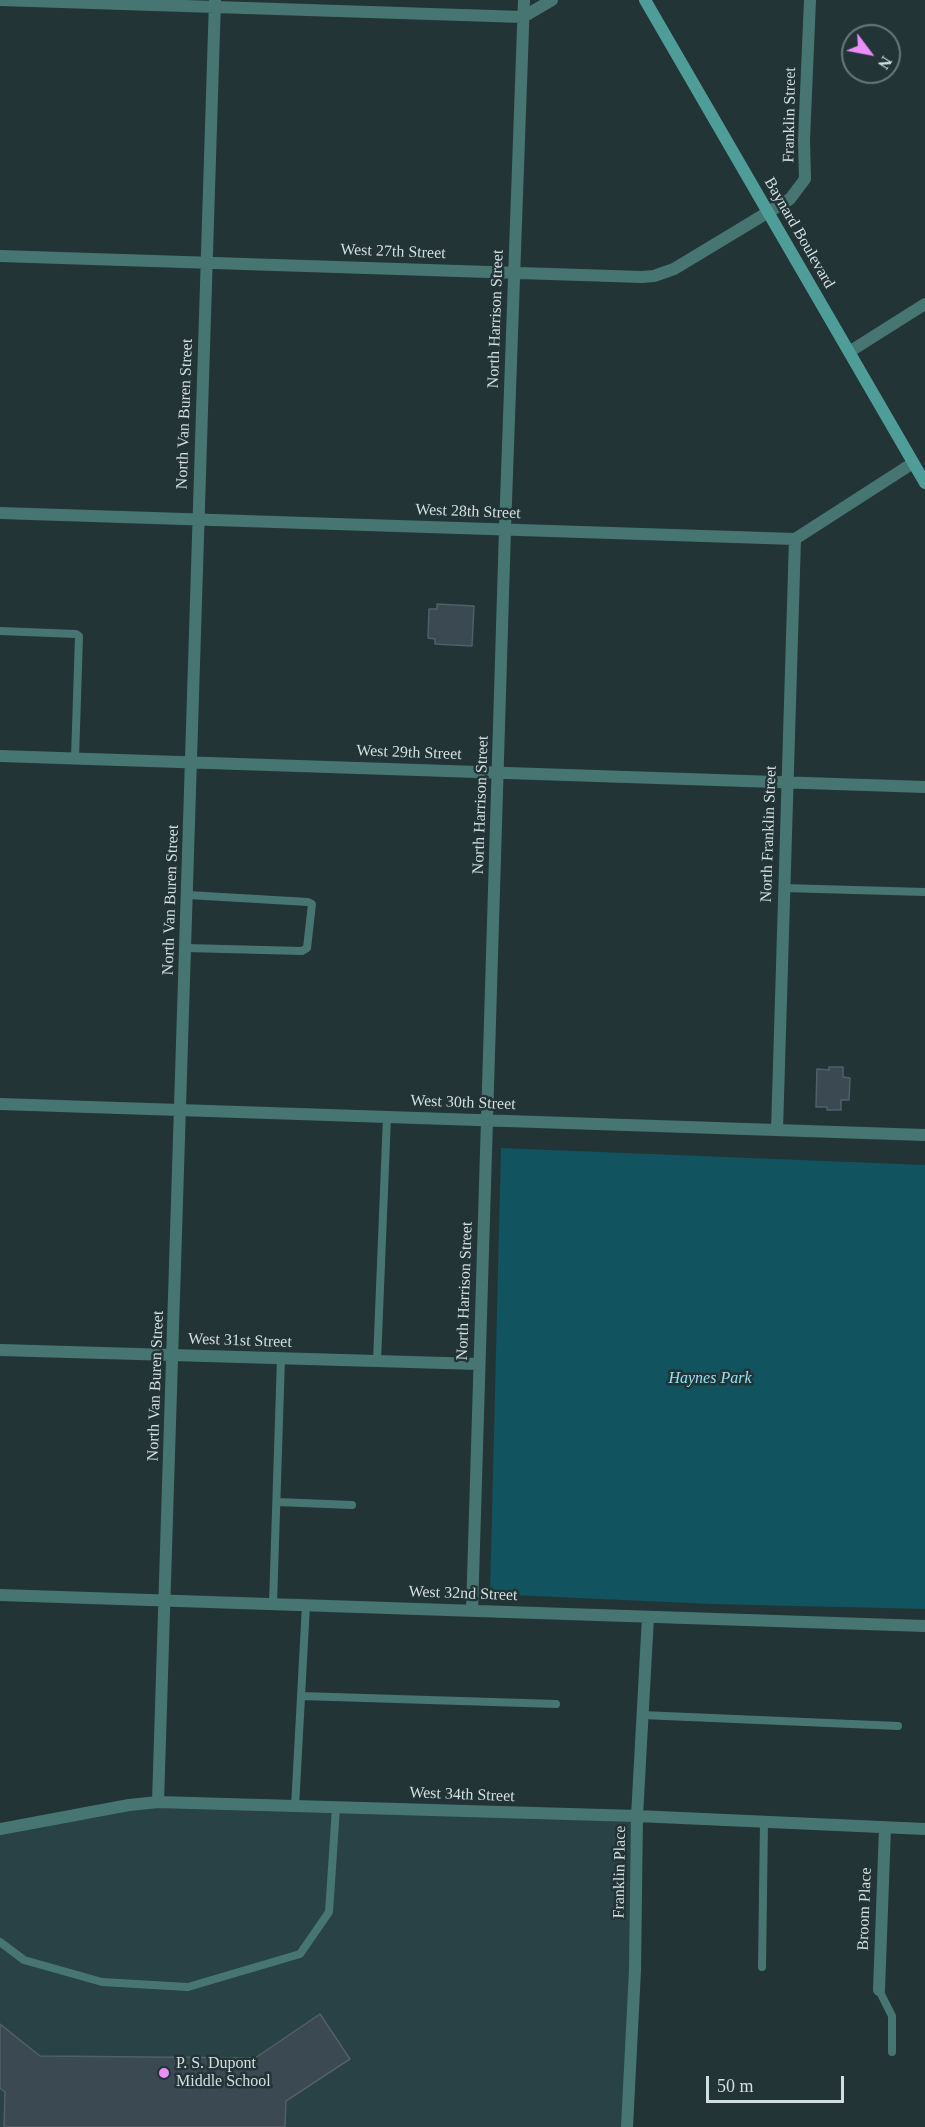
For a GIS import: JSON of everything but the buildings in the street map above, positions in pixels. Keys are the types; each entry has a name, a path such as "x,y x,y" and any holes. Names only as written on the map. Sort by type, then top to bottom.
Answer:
{"street":[{"path":"0,0 215,4 523,17 552,0"},
{"name":"North Harrison Street","path":"471,1611 524,0"},
{"name":"Baynard Boulevard","path":"645,0 925,483"},
{"name":"Franklin Street","path":"768,213 790,199 805,179 804,140 810,0"},
{"name":"North Van Buren Street","path":"158,1802 215,4"},
{"name":"West 27th Street","path":"0,256 642,277 654,276 674,269 768,213"},
{"path":"849,352 925,304"},
{"path":"795,538 913,463"},
{"name":"West 28th Street","path":"0,513 795,538"},
{"name":"North Franklin Street","path":"777,1130 795,538"},
{"name":"West 29th Street","path":"0,756 925,787"},
{"name":"West 30th Street","path":"0,1104 925,1135"},
{"name":"West 31st Street","path":"0,1350 480,1364"},
{"name":"West 32nd Street","path":"0,1595 925,1626"},
{"name":"Franklin Place","path":"627,2127 635,1970 637,1816 648,1617"},
{"name":"West 34th Street","path":"0,1828 158,1802 637,1816 925,1829"},
{"name":"Broom Place","path":"879,1990 885,1828"}],"lane":[{"path":"0,631 76,634 79,636 75,758"},
{"path":"783,888 925,892"},
{"path":"186,948 302,951 307,948 312,904 188,896"},
{"path":"377,1361 387,1117"},
{"path":"273,1604 281,1358"},
{"path":"277,1502 352,1505"},
{"path":"295,1806 306,1605"},
{"path":"301,1696 556,1704"},
{"path":"642,1715 898,1726"},
{"path":"0,1942 24,1960 102,1983 188,1987 300,1954 329,1912 336,1808"},
{"path":"762,1967 764,1822"},
{"path":"879,1990 892,2016 892,2052"}],"shaded area":[{"name":"P. S. Dupont Middle School","path":"158,1802 637,1816 629,2127 0,2127 0,1832"}],"green space":[{"name":"Haynes Park","path":"501,1148 925,1165 925,1609 711,1604 490,1594"}],"place":[{"name":"P. S. Dupont Middle School","path":"164,2073"}]}
